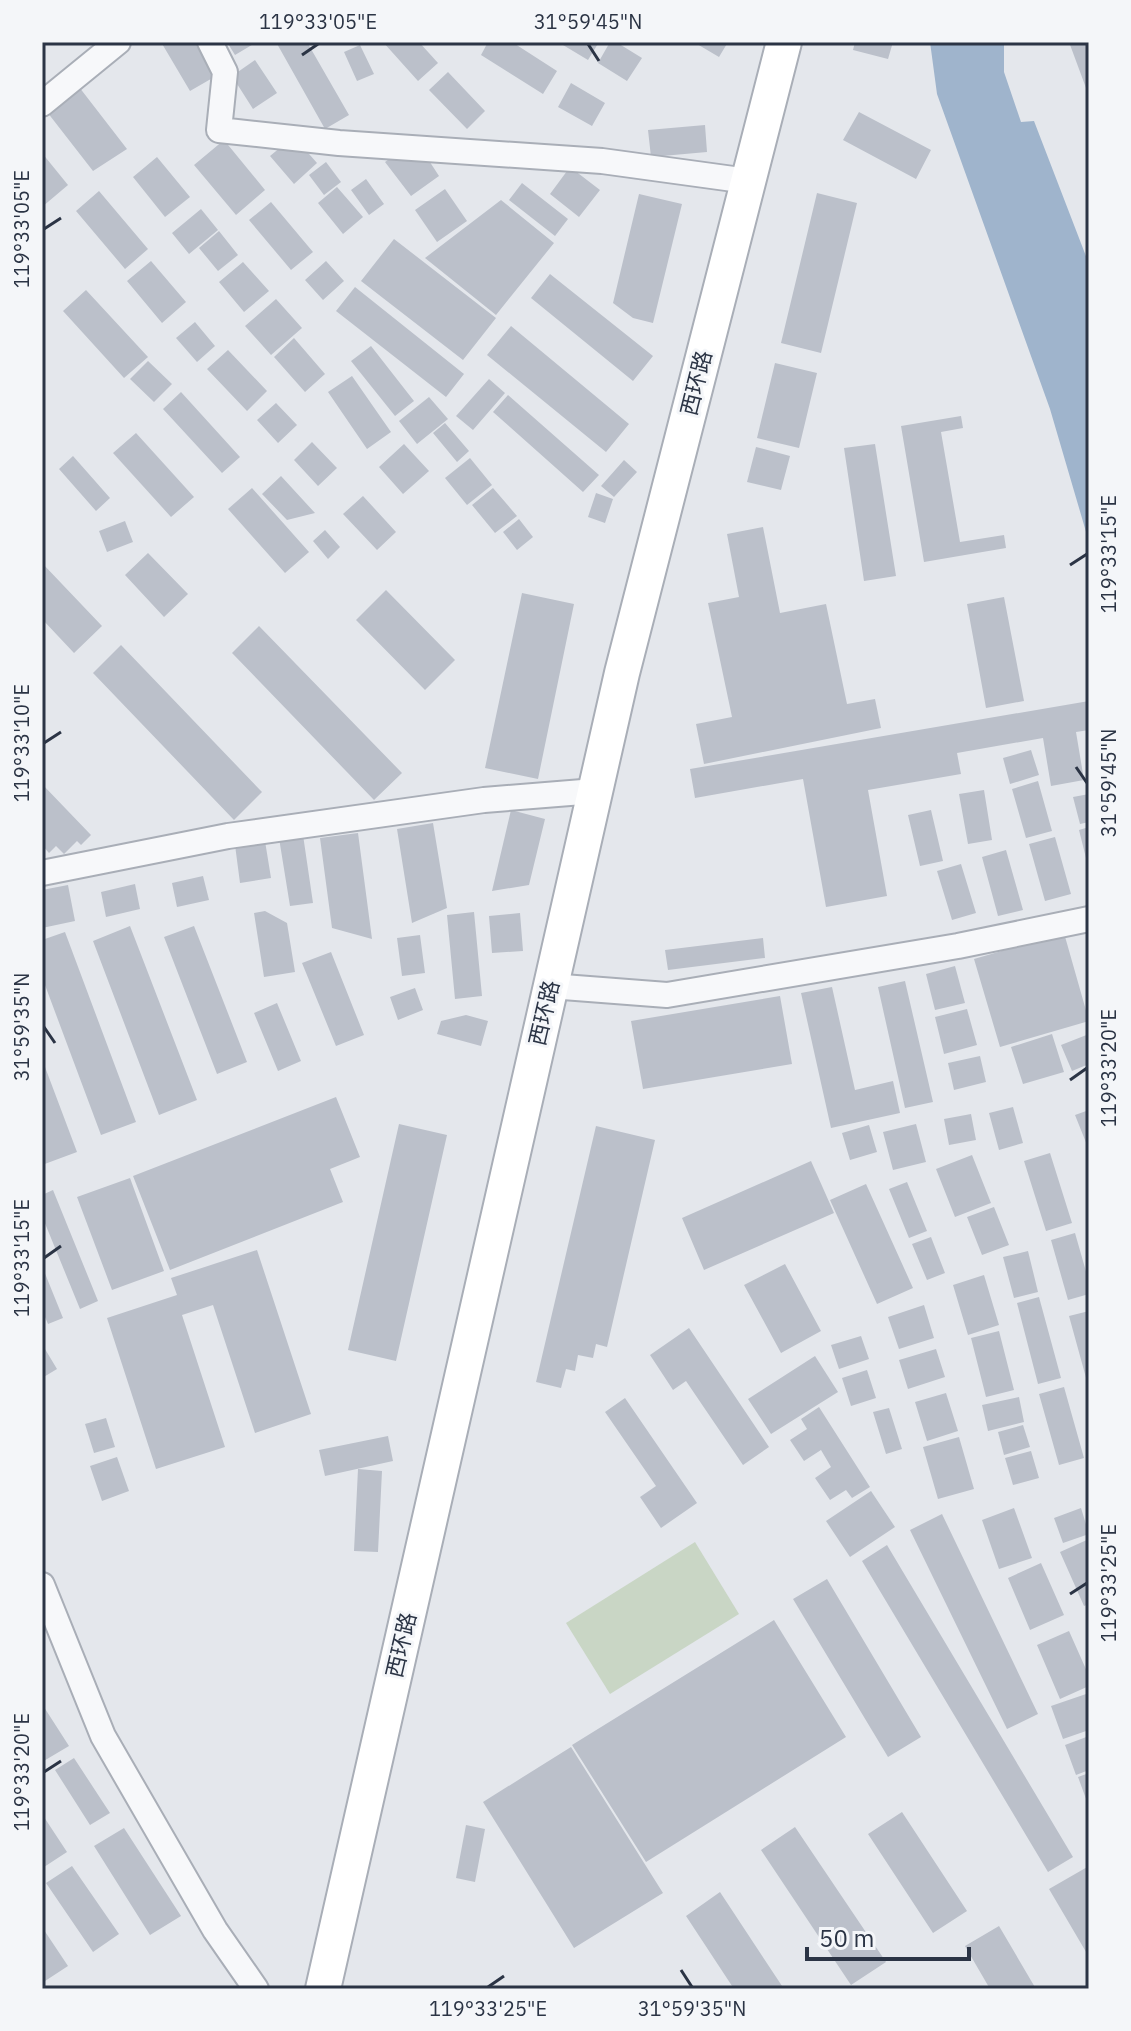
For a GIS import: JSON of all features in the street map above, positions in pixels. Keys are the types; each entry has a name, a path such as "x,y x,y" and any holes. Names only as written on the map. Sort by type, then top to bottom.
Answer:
{"street":[{"path":"42,104 118,42"},
{"path":"210,42 225,72 219,130 339,143 602,161 742,180"},
{"name":"西环路","path":"323,1989 622,673 742,180 770,42"},
{"name":"西环路","path":"742,180 784,42"},
{"path":"42,873 228,836 484,800 595,791"},
{"path":"550,986 667,995 958,946 1089,919"},
{"path":"42,1585 103,1736 215,1930 256,1989"}],"green space":[{"path":"695,1542 739,1614 610,1694 566,1623"}],"water":[{"path":"930,42 1004,42 1004,72 1021,122 1034,121 1089,264 1089,542 1050,409 937,94"}],"building":[{"path":"161,42 196,42 216,76 190,91"},
{"path":"227,42 257,42 235,55"},
{"path":"276,42 307,42 349,115 325,129"},
{"path":"383,42 419,42 438,63 418,81"},
{"path":"488,42 512,42 557,71 543,94 481,55"},
{"path":"558,42 599,42 588,60"},
{"path":"610,42 616,42 642,58 627,81 598,63"},
{"path":"698,42 728,42 719,57"},
{"path":"855,42 893,42 888,59 853,50"},
{"path":"1069,42 1089,42 1089,87 1086,88"},
{"path":"360,45 374,74 357,81 344,52"},
{"path":"255,60 277,93 253,109 232,76"},
{"path":"448,72 485,111 467,129 429,90"},
{"path":"76,83 127,149 93,171 44,108"},
{"path":"571,83 605,103 592,126 558,107"},
{"path":"859,112 931,150 916,179 843,140"},
{"path":"705,125 707,152 651,157 648,130"},
{"path":"224,140 265,190 236,215 194,165"},
{"path":"287,142 296,152 302,146 317,163 294,184 270,156"},
{"path":"42,153 68,185 42,207"},
{"path":"398,153 426,156 439,176 411,196 385,162"},
{"path":"157,157 190,197 165,217 133,177"},
{"path":"326,162 341,182 324,195 309,175"},
{"path":"570,167 600,190 579,217 550,194"},
{"path":"366,179 384,204 369,215 351,190"},
{"path":"522,183 568,219 555,236 509,200"},
{"path":"337,187 363,217 343,234 318,203"},
{"path":"445,189 467,221 437,242 415,210"},
{"path":"99,191 148,249 125,269 76,211"},
{"path":"817,193 857,203 821,353 781,343"},
{"path":"639,194 682,204 653,323 633,318 613,303"},
{"path":"501,200 554,243 496,315 425,258"},
{"path":"271,202 313,252 291,270 249,220"},
{"path":"201,209 218,230 189,254 172,233"},
{"path":"219,231 238,255 218,271 199,248"},
{"path":"394,239 496,318 463,360 361,281"},
{"path":"151,261 186,302 162,323 127,281"},
{"path":"326,261 344,281 323,300 305,280"},
{"path":"243,262 269,291 244,312 219,282"},
{"path":"550,274 653,356 633,381 531,298"},
{"path":"355,287 464,374 446,397 336,311"},
{"path":"86,290 148,357 124,378 63,311"},
{"path":"276,299 302,328 271,355 245,326"},
{"path":"195,322 215,346 197,362 176,338"},
{"path":"511,326 629,424 606,452 487,355"},
{"path":"294,338 325,374 305,392 274,357"},
{"path":"371,346 414,401 395,416 351,361"},
{"path":"228,350 267,391 247,411 207,369"},
{"path":"148,361 172,384 154,402 130,379"},
{"path":"775,363 817,373 799,448 757,438"},
{"path":"352,376 391,432 367,449 328,392"},
{"path":"489,379 505,393 473,430 456,416"},
{"path":"181,392 240,457 222,473 163,409"},
{"path":"508,395 599,475 583,492 493,412"},
{"path":"429,397 448,419 417,444 399,421"},
{"path":"276,403 297,425 278,443 257,420"},
{"path":"961,416 963,428 941,432 960,542 1004,535 1006,548 924,562 901,426"},
{"path":"445,423 469,451 457,462 433,433"},
{"path":"136,433 194,497 171,517 113,453"},
{"path":"312,442 337,468 318,486 294,460"},
{"path":"404,444 429,471 403,494 379,467"},
{"path":"875,444 896,576 864,581 844,448"},
{"path":"756,447 790,456 781,490 747,482"},
{"path":"73,456 110,498 96,511 59,469"},
{"path":"470,458 492,485 467,505 445,478"},
{"path":"624,460 637,472 614,497 601,486"},
{"path":"281,476 315,513 287,520 262,494"},
{"path":"252,488 309,552 285,573 228,509"},
{"path":"493,488 517,516 495,533 472,505"},
{"path":"596,493 613,499 605,523 588,517"},
{"path":"363,496 396,532 377,550 343,514"},
{"path":"519,519 533,537 517,550 503,532"},
{"path":"125,521 133,542 107,552 99,531"},
{"path":"763,527 780,613 826,604 847,704 875,699 881,728 704,764 696,724 732,717 708,603 739,597 727,534"},
{"path":"325,530 340,547 328,559 313,541"},
{"path":"148,553 188,594 164,617 125,575"},
{"path":"42,563 102,626 74,653 42,619"},
{"path":"386,590 455,660 425,690 356,620"},
{"path":"522,593 574,604 538,779 485,768"},
{"path":"1004,597 1024,701 986,708 967,604"},
{"path":"259,626 402,773 374,800 232,653"},
{"path":"121,645 262,792 234,820 93,673"},
{"path":"1089,701 1089,730 1076,732 1084,780 1051,786 1043,738 957,753 961,774 868,790 887,896 826,907 803,779 695,798 690,769"},
{"path":"1031,750 1039,775 1010,784 1003,758"},
{"path":"1038,781 1052,831 1026,838 1012,789"},
{"path":"42,784 91,835 81,845 77,841 64,854 56,846 49,853 42,845"},
{"path":"984,790 992,840 968,844 959,794"},
{"path":"1089,794 1089,822 1080,824 1073,797"},
{"path":"511,810 545,819 529,885 492,891"},
{"path":"931,810 943,861 920,866 908,815"},
{"path":"433,823 447,908 412,923 397,829"},
{"path":"1089,827 1089,866 1088,866 1079,830"},
{"path":"358,833 372,939 332,928 320,838"},
{"path":"303,835 313,903 290,906 279,838"},
{"path":"1055,837 1071,894 1045,901 1029,844"},
{"path":"265,841 271,878 240,883 235,845"},
{"path":"1006,850 1023,910 998,916 982,857"},
{"path":"961,864 976,913 952,920 937,871"},
{"path":"203,876 209,900 177,907 172,883"},
{"path":"135,884 140,909 106,917 101,892"},
{"path":"68,885 75,921 42,928 42,890"},
{"path":"265,911 287,923 295,972 264,977 254,913"},
{"path":"474,912 482,996 455,999 447,915"},
{"path":"520,913 523,951 492,953 489,916"},
{"path":"130,926 197,1100 159,1115 93,941"},
{"path":"194,926 247,1062 217,1074 164,937"},
{"path":"65,932 136,1122 101,1135 42,977 42,940"},
{"path":"1064,933 1089,1021 1000,1047 974,959"},
{"path":"420,935 425,973 402,976 397,938"},
{"path":"763,938 765,958 668,970 665,950"},
{"path":"331,952 364,1035 336,1046 302,963"},
{"path":"955,966 965,1003 935,1010 926,974"},
{"path":"905,981 933,1102 905,1108 878,987"},
{"path":"832,987 855,1090 893,1081 900,1113 831,1128 801,993"},
{"path":"415,988 423,1010 398,1020 390,997"},
{"path":"780,996 792,1064 643,1089 631,1021"},
{"path":"277,1003 301,1061 278,1071 254,1013"},
{"path":"967,1009 977,1045 944,1054 935,1017"},
{"path":"466,1015 488,1021 481,1046 437,1034 441,1021"},
{"path":"1052,1034 1064,1072 1023,1084 1011,1047"},
{"path":"1089,1034 1089,1064 1072,1071 1061,1045"},
{"path":"980,1056 986,1082 954,1090 948,1063"},
{"path":"42,1059 77,1152 42,1165"},
{"path":"336,1097 360,1157 330,1169 343,1202 170,1270 133,1176"},
{"path":"1013,1107 1023,1143 999,1150 989,1113"},
{"path":"1089,1110 1089,1145 1087,1145 1075,1115"},
{"path":"971,1114 976,1140 949,1145 944,1119"},
{"path":"399,1124 447,1135 396,1361 348,1350"},
{"path":"916,1124 926,1162 893,1170 883,1132"},
{"path":"869,1125 877,1152 850,1160 842,1133"},
{"path":"596,1126 655,1140 607,1347 596,1344 593,1358 578,1355 575,1371 566,1369 561,1388 536,1382"},
{"path":"1050,1153 1072,1223 1046,1231 1024,1161"},
{"path":"972,1155 991,1203 955,1217 936,1169"},
{"path":"811,1161 834,1213 704,1270 682,1218"},
{"path":"130,1178 164,1271 112,1290 77,1197"},
{"path":"907,1182 927,1231 909,1238 889,1189"},
{"path":"866,1184 913,1288 877,1304 830,1200"},
{"path":"53,1190 98,1301 80,1309 42,1216 42,1195"},
{"path":"994,1207 1009,1245 982,1255 967,1217"},
{"path":"1075,1233 1089,1282 1089,1294 1068,1300 1051,1240"},
{"path":"931,1237 945,1273 927,1280 912,1244"},
{"path":"257,1250 311,1414 255,1433 213,1305 182,1315 225,1447 156,1469 107,1318 177,1295 171,1278"},
{"path":"1028,1251 1038,1292 1014,1298 1003,1257"},
{"path":"785,1264 821,1331 781,1353 744,1285"},
{"path":"42,1266 63,1318 48,1324 42,1310"},
{"path":"984,1275 999,1325 968,1335 953,1285"},
{"path":"1039,1297 1061,1378 1038,1384 1017,1303"},
{"path":"924,1305 934,1338 899,1349 888,1317"},
{"path":"1089,1311 1089,1385 1088,1385 1069,1316"},
{"path":"689,1328 769,1447 743,1465 686,1381 673,1390 650,1355"},
{"path":"999,1331 1014,1390 986,1397 971,1338"},
{"path":"861,1336 869,1359 839,1369 831,1345"},
{"path":"42,1344 57,1369 42,1378"},
{"path":"936,1349 945,1377 908,1389 899,1360"},
{"path":"815,1356 838,1392 771,1434 748,1399"},
{"path":"867,1370 876,1398 851,1406 842,1378"},
{"path":"1064,1387 1084,1458 1059,1465 1039,1394"},
{"path":"946,1393 958,1431 927,1441 915,1402"},
{"path":"1019,1397 1024,1422 988,1431 982,1405"},
{"path":"625,1398 697,1503 661,1528 640,1497 656,1486 605,1412"},
{"path":"819,1407 870,1487 852,1498 846,1490 830,1500 815,1478 831,1467 821,1450 804,1461 790,1440 807,1429 801,1419"},
{"path":"889,1408 902,1449 886,1454 873,1412"},
{"path":"106,1418 115,1447 94,1453 85,1424"},
{"path":"1023,1425 1030,1447 1004,1455 998,1432"},
{"path":"388,1436 393,1461 325,1476 319,1450"},
{"path":"959,1437 974,1489 938,1499 923,1447"},
{"path":"1031,1451 1039,1478 1013,1485 1005,1458"},
{"path":"117,1457 129,1491 102,1501 90,1466"},
{"path":"358,1469 382,1471 378,1552 354,1551"},
{"path":"871,1491 895,1527 850,1557 826,1521"},
{"path":"1014,1508 1032,1558 999,1569 982,1520"},
{"path":"1081,1508 1089,1534 1063,1543 1054,1518"},
{"path":"942,1514 1038,1714 1007,1729 910,1530"},
{"path":"1089,1539 1089,1604 1084,1606 1060,1552"},
{"path":"887,1545 1073,1857 1048,1872 862,1561"},
{"path":"1041,1563 1064,1615 1030,1630 1008,1578"},
{"path":"827,1579 921,1737 888,1757 793,1599"},
{"path":"774,1620 846,1737 646,1862 572,1745"},
{"path":"1069,1631 1089,1676 1089,1686 1060,1699 1037,1645"},
{"path":"1089,1693 1089,1730 1063,1739 1051,1706"},
{"path":"42,1704 69,1746 42,1762"},
{"path":"1089,1736 1089,1770 1076,1775 1065,1745"},
{"path":"571,1747 663,1893 574,1948 483,1802"},
{"path":"74,1758 110,1813 90,1825 55,1770"},
{"path":"1089,1773 1089,1807 1078,1777"},
{"path":"902,1812 967,1911 933,1933 868,1834"},
{"path":"42,1814 67,1852 44,1867 42,1865"},
{"path":"466,1825 485,1829 475,1882 456,1878"},
{"path":"795,1827 886,1962 851,1985 761,1850"},
{"path":"124,1828 181,1916 150,1935 94,1846"},
{"path":"72,1866 119,1934 93,1952 46,1883"},
{"path":"1089,1866 1089,1957 1049,1889"},
{"path":"720,1892 784,1989 734,1989 686,1916"},
{"path":"999,1926 1036,1989 990,1989 965,1946"},
{"path":"42,1927 68,1966 42,1983"}]}
